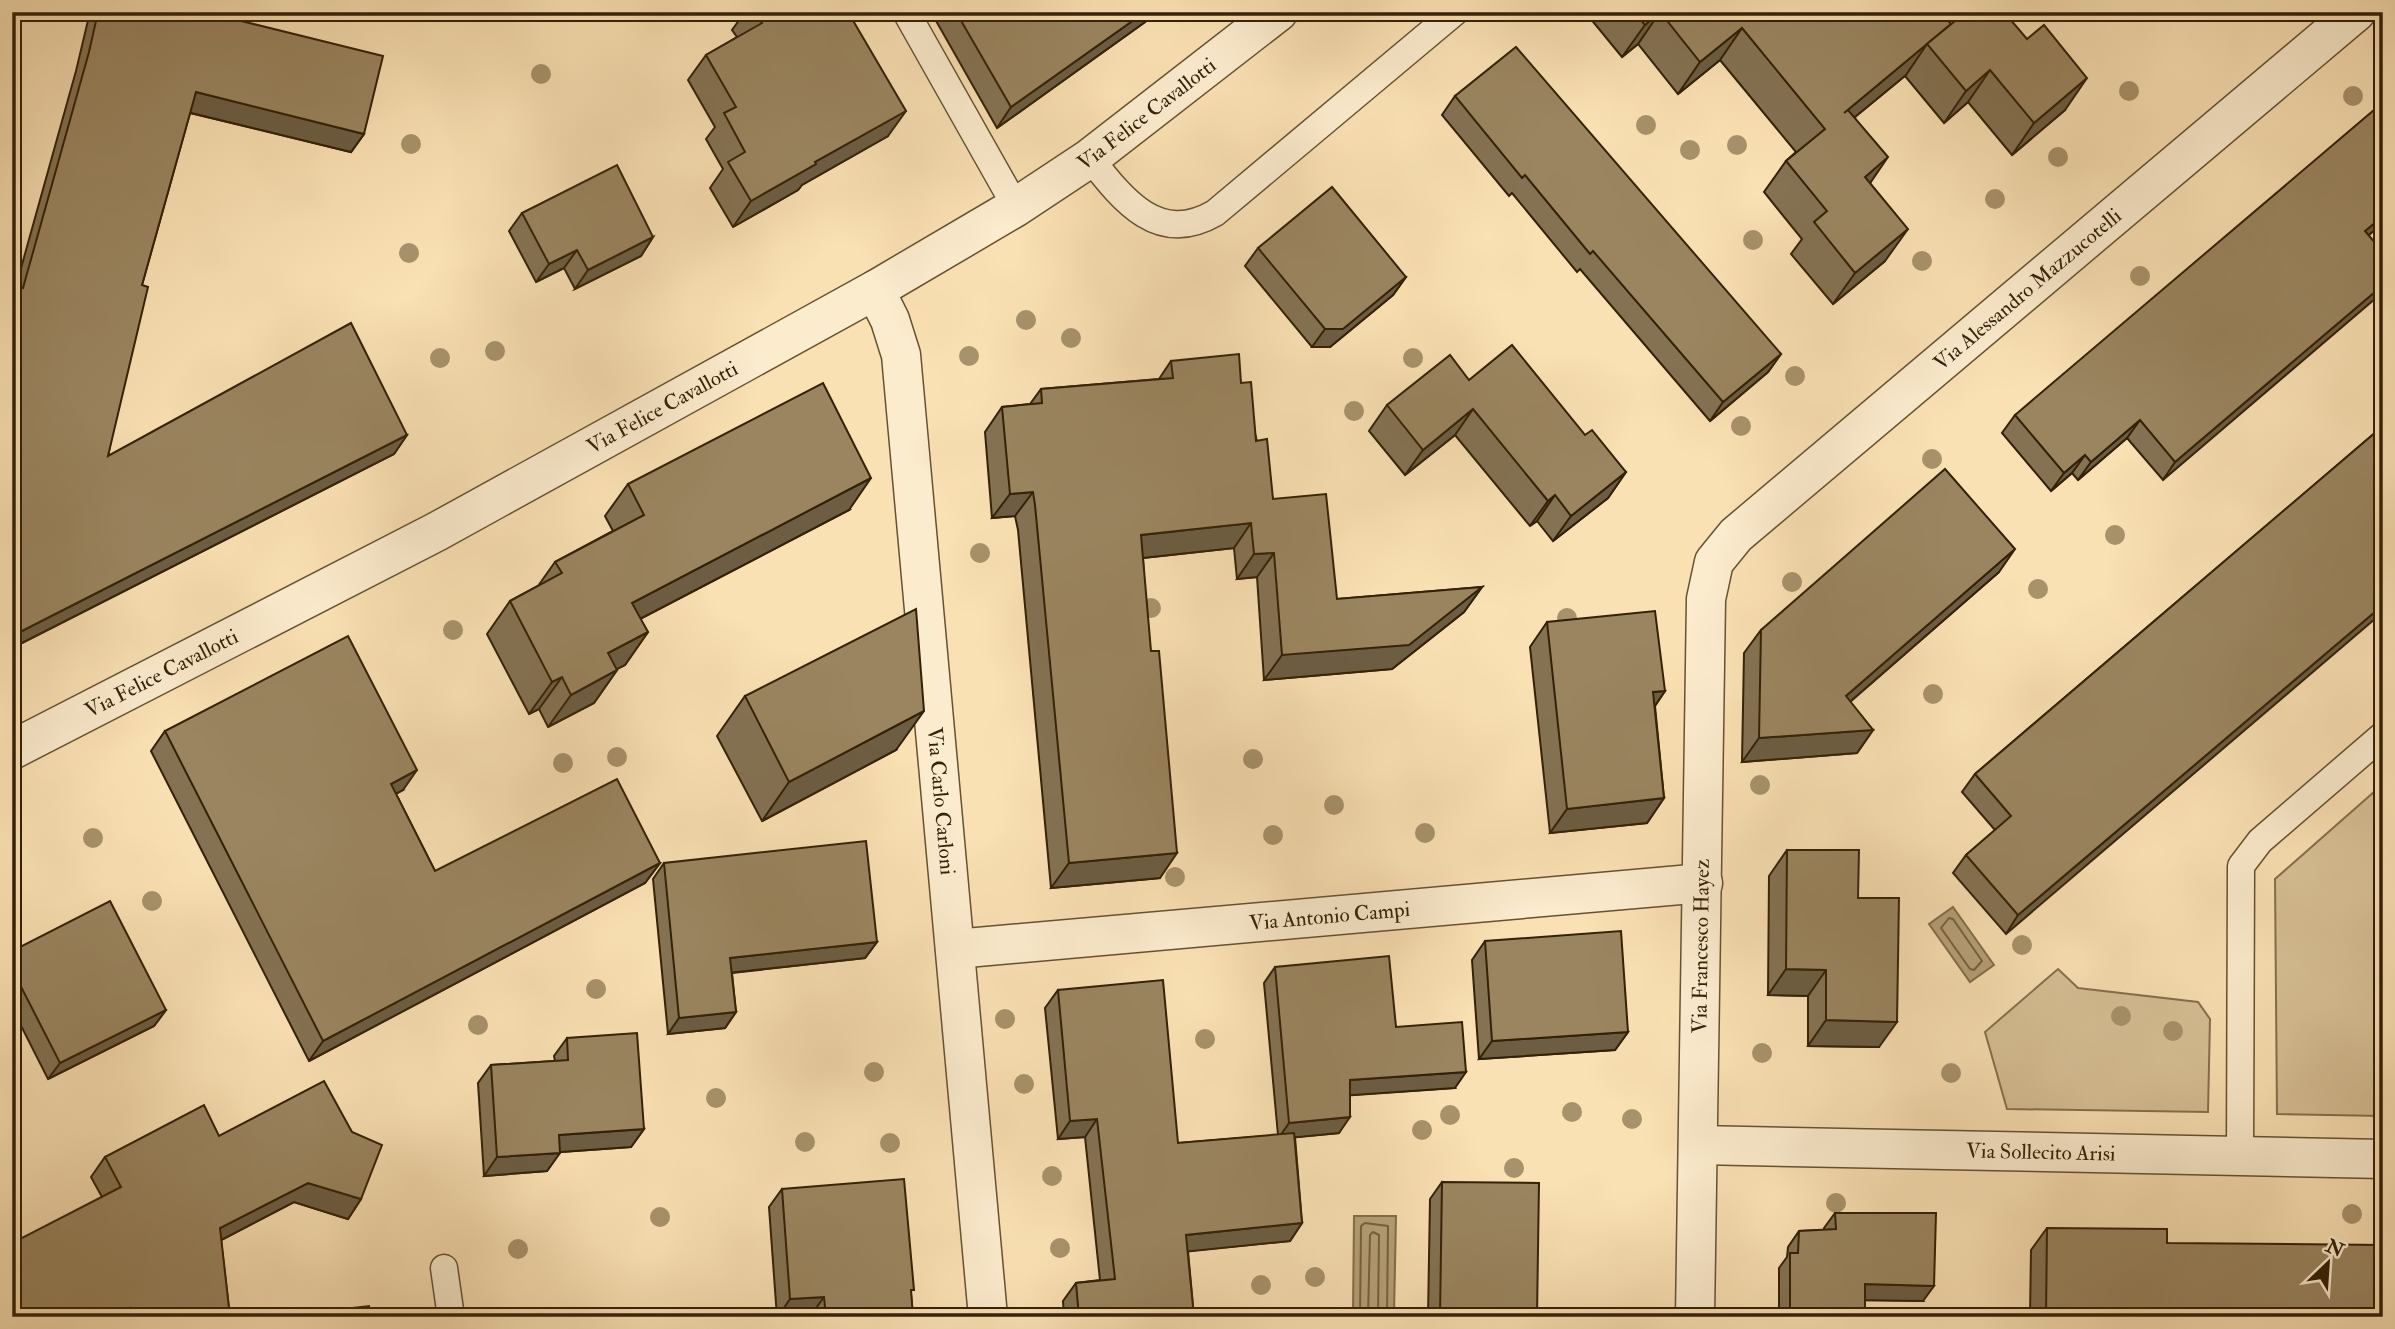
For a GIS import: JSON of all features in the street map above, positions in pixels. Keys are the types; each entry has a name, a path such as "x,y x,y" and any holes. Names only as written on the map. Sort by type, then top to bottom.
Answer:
{"street":[{"name":"Via Alessandro Mazzucotelli","path":"1710,575 1714,562 1736,535 2356,12"},
{"name":"Via Felice Cavallotti","path":"12,750 447,526 875,290 1016,207 1090,158 1273,14"},
{"name":"Via Carlo Carloni","path":"875,290 890,320 901,355 988,1317"},
{"name":"Via Francesco Hayez","path":"1695,1317 1706,599 1710,575"},
{"name":"Via Antonio Campi","path":"955,949 1703,883"},
{"name":"Via Sollecito Arisi","path":"1698,1145 2383,1158"}],"lane":[{"path":"906,12 1016,207"},
{"path":"1090,158 1114,188 1145,216 1164,224 1200,222 1215,213 1455,12"},
{"path":"2240,1156 2241,866 2260,841 2383,735"},
{"path":"444,1268 450,1317"}],"shaded area":[{"path":"2383,784 2383,1116 2277,1114 2275,879"},
{"path":"2058,969 2078,988 2198,1002 2210,1019 2208,1112 2007,1109 1985,1032"}],"water":[{"path":"1953,907 1994,965 1970,982 1929,924"},
{"path":"1354,1216 1396,1216 1394,1315 1353,1314"}],"building":[{"path":"98,12 205,12 383,56 364,134 196,92 142,285 148,287 108,456 351,323 407,435 12,636 12,285 23,288"},
{"path":"755,12 848,12 906,111 751,201 728,162 745,152 724,113 736,107 706,55 762,23"},
{"path":"956,12 1145,12 1011,107"},
{"path":"1634,12 1660,12 1645,25"},
{"path":"1660,12 1941,12 1951,24 1844,113 1848,110 1888,157 1865,177 1908,229 1855,273 1814,222 1827,211 1786,161 1825,129 1742,28 1700,62"},
{"path":"1966,12 2004,12 2027,39 2044,25 2087,78 2034,123 1990,70 1966,91 1927,44"},
{"path":"1516,47 1781,354 1723,402 1593,251 1590,254 1525,175 1522,178 1455,96"},
{"path":"2374,110 2383,121 2383,216 2365,231 2383,252 2383,285 2175,462 2140,420 2091,462 2085,455 2064,473 2015,415"},
{"path":"617,165 653,237 588,270 577,250 549,264 522,213"},
{"path":"1332,187 1406,277 1343,329 1325,329 1258,248"},
{"path":"1512,345 1585,435 1592,430 1626,472 1571,516 1555,495 1548,501 1473,409 1423,450 1387,405 1450,355 1469,380"},
{"path":"1239,354 1241,383 1251,382 1256,441 1267,439 1273,499 1326,494 1337,599 1482,587 1409,645 1282,655 1274,553 1254,554 1251,523 1141,535 1151,651 1159,651 1177,853 1069,863 1035,505 1033,492 1010,494 1002,407 1042,403 1041,389 1173,378 1171,361"},
{"path":"823,383 871,478 632,603 648,632 608,653 617,670 571,695 562,677 552,682 510,601 562,573 555,562 644,515 628,484"},
{"path":"2383,426 2383,605 2018,915 1966,855 2011,816 1975,774"},
{"path":"1945,469 2015,549 1846,696 1873,730 1759,738 1761,630"},
{"path":"916,609 924,711 789,782 745,696"},
{"path":"1655,611 1665,691 1653,692 1664,798 1567,809 1547,622"},
{"path":"348,636 417,770 391,784 435,871 617,779 660,863 323,1041 165,731"},
{"path":"866,841 877,942 730,958 736,1012 679,1018 664,863"},
{"path":"1787,850 1859,850 1858,898 1899,898 1897,1022 1826,1020 1826,970 1786,969"},
{"path":"110,901 166,1010 60,1063 12,969 12,951"},
{"path":"1621,931 1628,1032 1492,1041 1485,941"},
{"path":"1389,956 1396,1027 1462,1022 1466,1072 1350,1080 1350,1117 1289,1123 1275,967"},
{"path":"1163,980 1178,1143 1294,1133 1302,1223 1186,1235 1194,1317 1079,1317 1076,1283 1115,1279 1097,1119 1070,1121 1058,990"},
{"path":"637,1033 644,1129 559,1135 560,1153 497,1157 491,1065 568,1060 567,1038"},
{"path":"324,1081 352,1132 382,1145 361,1199 308,1183 220,1228 230,1317 133,1317 130,1308 119,1317 12,1317 12,1243 121,1187 105,1157 204,1105 219,1136"},
{"path":"904,1179 914,1290 911,1290 913,1317 826,1317 824,1297 790,1299 782,1189"},
{"path":"1442,1182 1539,1183 1537,1317 1440,1317"},
{"path":"1835,1213 1936,1213 1934,1286 1865,1284 1865,1317 1790,1317 1790,1253 1798,1253 1799,1231 1836,1229"},
{"path":"2047,1228 2167,1229 2167,1243 2383,1245 2383,1317 2046,1317"},
{"path":"369,1306 371,1317 273,1317"}]}
